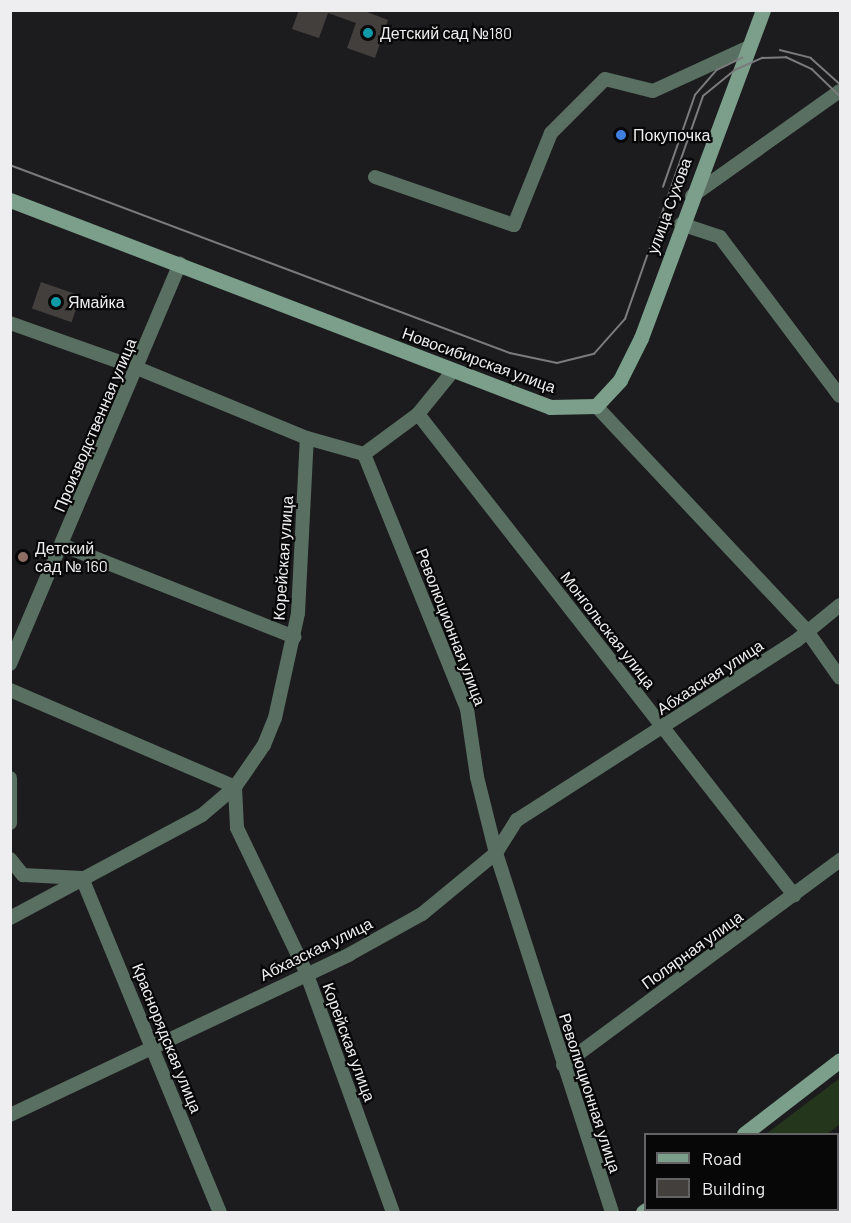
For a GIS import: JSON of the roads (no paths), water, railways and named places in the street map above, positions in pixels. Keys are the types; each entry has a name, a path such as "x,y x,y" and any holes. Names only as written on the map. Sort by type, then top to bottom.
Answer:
{"street":[{"name":"улица Сухова","path":"596,406 620,380 640,338 690,198 763,10"},
{"path":"375,177 514,225 551,133 605,80 654,91 749,47"},
{"path":"690,198 840,91"},
{"name":"Новосибирская улица","path":"10,200 550,408 596,406"},
{"path":"681,224 720,237 840,396"},
{"name":"Производственная улица","path":"10,664 180,264"},
{"path":"10,323 137,368 307,438 364,454 418,414 453,371"},
{"path":"596,406 807,631 840,678"},
{"name":"Монгольская улица","path":"418,414 794,895"},
{"name":"Корейская улица","path":"307,438 294,638 275,718 264,745 235,786 237,828 306,972 393,1212"},
{"name":"Революционная улица","path":"364,454 467,710 477,777 496,853 612,1212"},
{"path":"62,545 294,638"},
{"name":"Абхазская улица","path":"10,1115 306,972 350,954 422,914 496,853 517,820 663,727 807,631 840,605"},
{"path":"10,690 235,786 202,815 10,918"},
{"path":"10,778 10,823"},
{"path":"10,859 12,867 23,875 82,878"},
{"name":"Полярная улица","path":"563,1065 840,860"},
{"name":"Краснорядская улица","path":"82,878 154,1047 220,1212"},
{"path":"745,1133 840,1060"}],"tram line":[{"path":"780,50 811,58 840,84"},
{"path":"10,165 510,353 557,363 594,354 625,319 703,96 735,70 762,58 786,57 812,69 840,96"},
{"path":"663,187 695,95 717,70 742,58"}],"place":[{"name":"Детский сад №180","path":"368,33"},
{"name":"Покупочка","path":"621,135"},
{"name":"Ямайка","path":"56,302"},
{"name":"Детский сад № 160","path":"23,557"}]}
